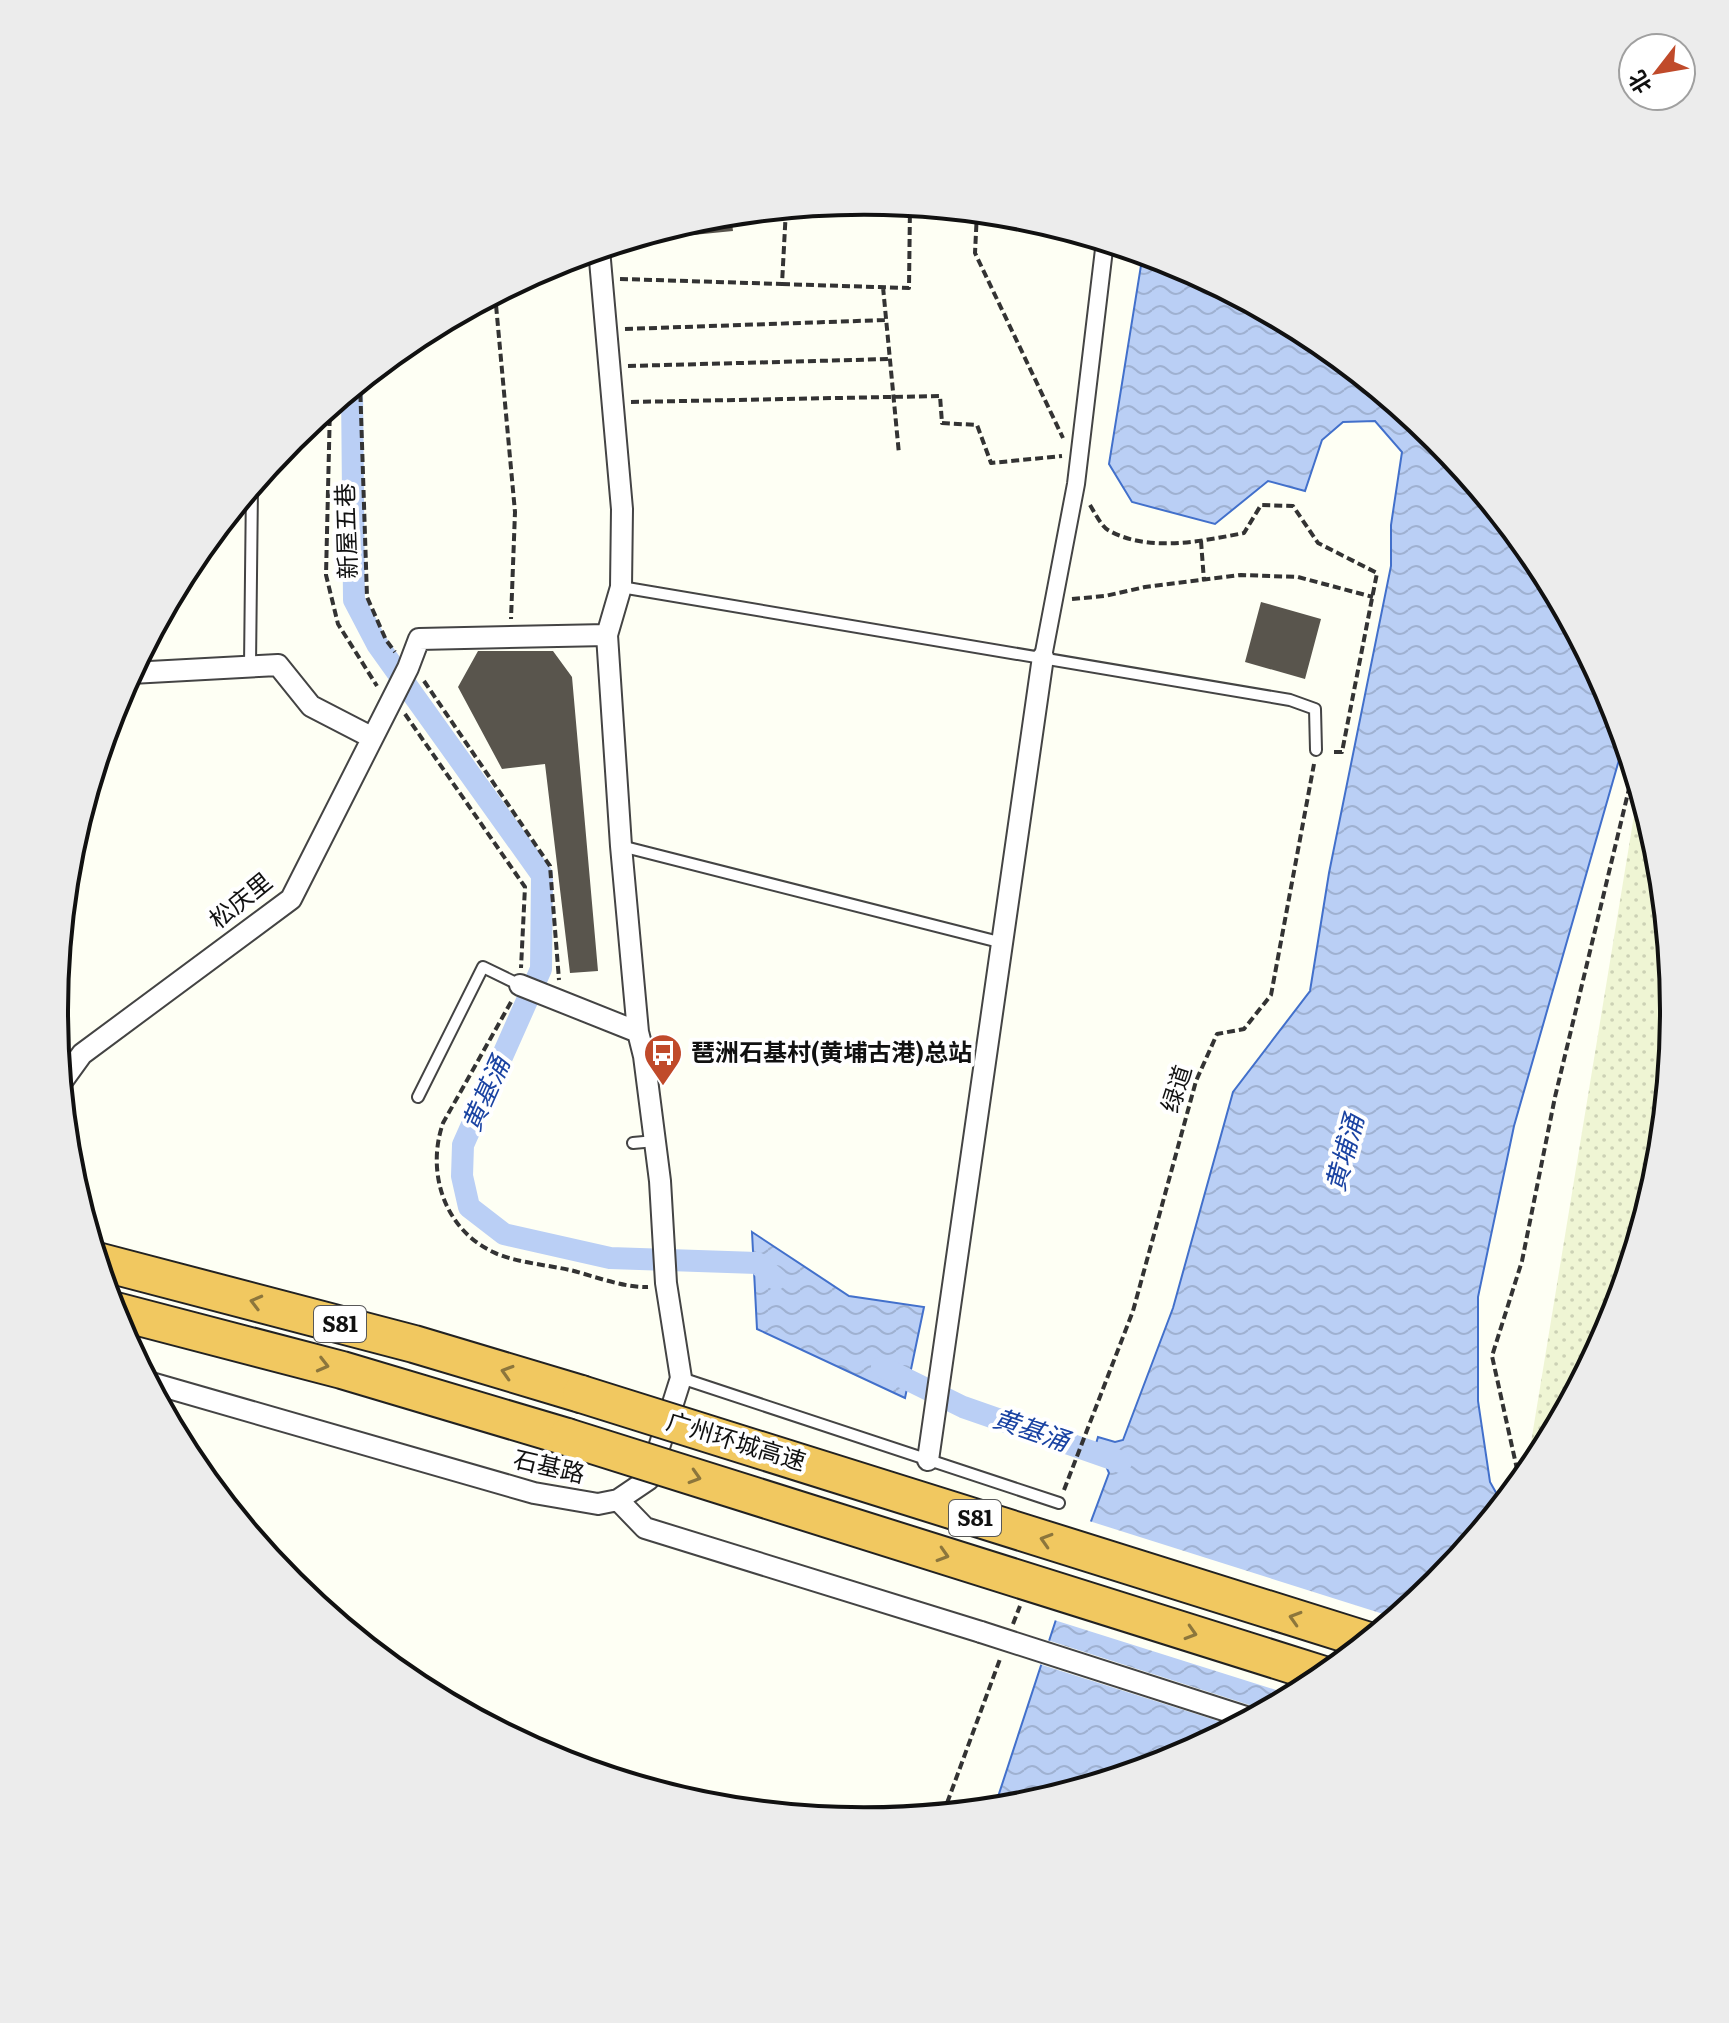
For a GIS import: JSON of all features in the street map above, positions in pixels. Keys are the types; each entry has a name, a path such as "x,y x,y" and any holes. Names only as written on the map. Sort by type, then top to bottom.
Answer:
{"highway":[{"name":"广州环城高速","path":"109,1264 444,1353 1356,1637"},
{"name":"广州环城高速","path":"128,1314 342,1370 567,1437 1311,1671"}],"street":[{"path":"928,1460 1043,657 1075,469 1104,252"},
{"path":"600,260 622,509 621,587 607,635 621,846 638,1032 660,1181 666,1283 681,1378 649,1479 618,1500 645,1528 1238,1715"},
{"path":"510,637 607,635"},
{"name":"松庆里","path":"71,1070 82,1054 291,899 408,668 419,639 510,637"},
{"path":"144,672 278,665 311,706 371,737"},
{"path":"520,985 638,1032"},
{"name":"石基路","path":"162,1386 534,1493 598,1504 618,1500"}],"lane":[{"path":"250,665 252,504"},
{"path":"621,587 1290,700 1315,709 1316,750"},
{"path":"621,846 1003,943"},
{"path":"418,1097 483,967 520,985"},
{"path":"633,1143 655,1141"},
{"path":"681,1378 1059,1503"}],"path":[{"path":"602,278 909,288 910,217"},
{"path":"782,284 785,220"},
{"path":"976,223 975,253 1106,530 1152,544 1201,541 1244,533 1261,505 1293,506 1318,543 1377,573 1342,752 1316,750"},
{"path":"883,287 899,454"},
{"path":"496,306 515,512 510,637"},
{"path":"607,330 886,320"},
{"path":"610,366 889,359"},
{"name":"新屋五巷","path":"360,396 367,597 386,640 408,668 427,683 550,866 560,978 553,998"},
{"path":"613,403 940,396 942,423 977,425 991,463 1075,469"},
{"path":"330,422 326,575 338,624 388,704 404,713 525,887 520,985 443,1123 435,1144 436,1173 444,1200 461,1231 494,1253 644,1287 666,1283"},
{"path":"1201,541 1204,581"},
{"path":"1054,600 1105,596 1145,587 1241,575 1298,577 1373,597"},
{"name":"绿道","path":"1076,1459 1133,1311 1196,1081 1217,1034 1244,1029 1271,995 1316,750"},
{"path":"1517,1468 1492,1356 1522,1261 1555,1097 1629,789"}],"green space":[{"path":"1635,809 1654,908 1661,1012 1659,1064 1646,1167 1619,1268 1600,1316 1579,1364 1530,1449"}],"water":[{"name":"黄埔涌","path":"1141,265 1217,297 1307,349 1390,413 1428,448 1463,486 1527,569 1579,659 1620,757 1514,1126 1478,1297 1478,1401 1490,1482 1497,1495 1428,1575 1390,1610 1307,1674 1263,1701 1217,1726 1121,1766 1071,1781 998,1796 1068,1583 1109,1473 1106,1466 1092,1457 1098,1437 1115,1442 1123,1440 1173,1308 1233,1092 1310,991 1329,873 1391,566 1391,525 1402,452 1375,421 1343,422 1322,440 1305,491 1268,481 1215,524 1132,502 1109,464"},
{"path":"752,1232 849,1296 924,1307 905,1398 757,1329"}],"pier":[{"path":"1086,1520 1385,1614 1307,1674 1279,1691 1051,1619"},
{"path":"1044,1639 1253,1706 1223,1723 1036,1663"}],"building":[{"path":"732,226 733,231 684,236"},
{"path":"1261,602 1321,619 1305,679 1245,662"},
{"path":"478,651 553,651 572,677 598,971 570,973 545,764 502,769 458,687"}],"waterway":[{"name":"黄基涌","path":"352,402 354,600 377,644 542,875 541,969 463,1145 462,1176 469,1207 504,1234 610,1258 757,1263 776,1279"},
{"name":"黄基涌","path":"882,1367 963,1407 1121,1462"}],"place":[{"name":"琶洲石基村(黄埔古港)总站","path":"663,1087"}]}
